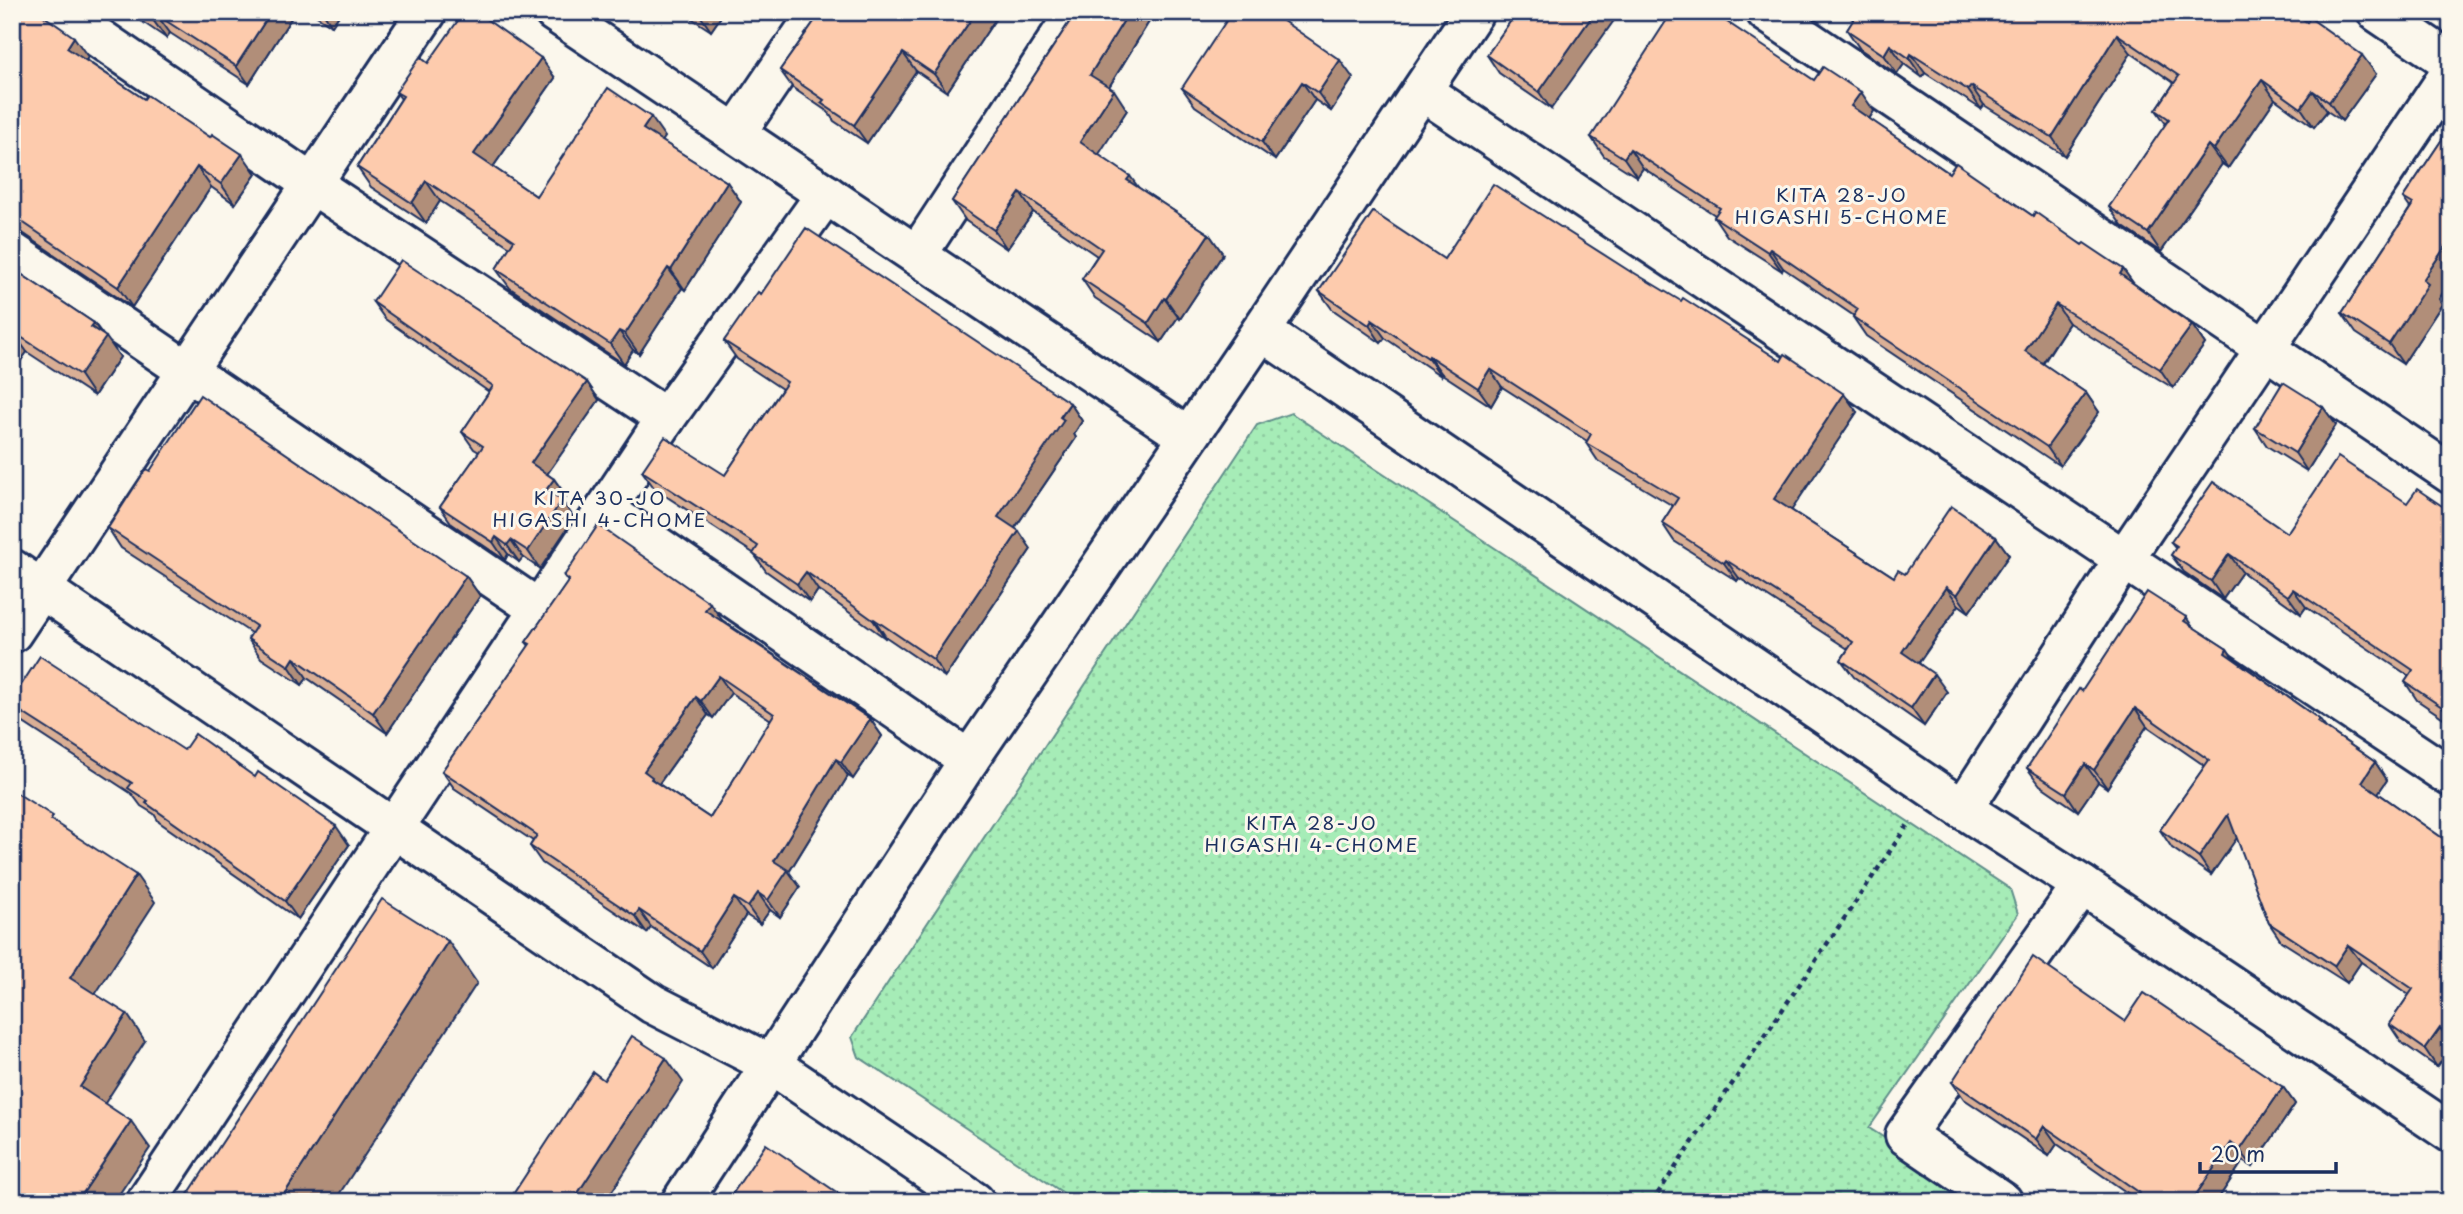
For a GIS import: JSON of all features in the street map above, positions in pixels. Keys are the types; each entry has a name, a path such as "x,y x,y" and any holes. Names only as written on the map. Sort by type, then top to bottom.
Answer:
{"street":[{"path":"61,12 312,184 666,418"},
{"path":"12,633 27,579 188,370 427,12"},
{"path":"554,12 1188,438"},
{"path":"736,133 818,12"},
{"path":"917,255 1076,12"},
{"path":"681,1202 969,760 1474,12"},
{"path":"1766,12 2451,474"},
{"path":"2377,12 2451,62"},
{"path":"1962,809 2124,559 2451,72"},
{"path":"1422,91 2451,777"},
{"path":"146,1202 666,418 826,194"},
{"path":"12,252 540,610"},
{"path":"1261,331 1962,809 2082,885 2451,1133"},
{"path":"606,510 969,760"},
{"path":"27,579 653,1004 772,1065 975,1202"},
{"path":"1992,1199 1905,1135 2082,885"}],"path":[{"path":"1652,1202 1911,821"}],"green space":[{"path":"1291,413 2010,889 2018,914 1869,1128 1949,1179 1953,1202 1077,1202 859,1057 852,1037 1257,425"}],"building":[{"path":"12,12 38,12 74,37 67,48 144,99 147,95 210,137 212,134 242,154 221,184 197,167 118,287 12,215"},
{"path":"142,12 271,12 236,66 157,15 153,20"},
{"path":"464,12 476,12 541,58 474,154 536,196 608,88 651,117 643,129 727,182 671,270 668,268 625,334 619,331 610,344 496,269 514,240 426,181 412,203 357,167 403,96 396,92 420,57 428,63"},
{"path":"821,12 976,12 934,74 903,53 854,125 821,103 824,100 780,70"},
{"path":"1076,12 1129,12 1090,75 1114,90 1080,142 1130,176 1127,180 1209,234 1148,323 1082,279 1102,249 1020,193 994,230 952,201"},
{"path":"1232,12 1270,12 1340,60 1318,93 1302,82 1262,142 1182,88"},
{"path":"1517,12 1595,12 1539,92 1487,55"},
{"path":"1672,12 1712,12 1814,80 1823,67 1861,92 1851,106 1949,173 1956,163 2033,216 2035,212 2082,245 2084,243 2123,269 2120,274 2192,325 2160,369 2056,304 2025,351 2086,393 2047,447 1853,317 1858,309 1770,249 1768,252 1714,217 1720,208 1630,149 1624,158 1591,137"},
{"path":"1858,12 2293,12 2307,22 2310,18 2362,55 2329,102 2313,91 2301,108 2262,80 2214,149 2208,145 2148,233 2109,207 2169,119 2156,110 2179,76 2117,34 2052,137 1971,86 1968,90 1911,54 1909,58 1890,45 1884,55 1847,30"},
{"path":"2451,126 2451,238 2423,280 2428,284 2389,344 2342,313 2413,204 2403,198"},
{"path":"1493,184 1631,272 1681,301 1683,298 1781,361 1785,354 1844,394 1774,499 1894,577 1898,570 1905,574 1951,506 1996,537 1957,595 1946,587 1902,652 1934,674 1911,708 1841,660 1853,642 1726,560 1724,563 1662,523 1678,498 1586,443 1591,434 1490,369 1478,388 1372,320 1369,325 1319,291 1373,212 1444,259"},
{"path":"806,228 1070,403 1060,417 1064,420 998,517 1019,531 933,659 806,572 797,584 753,554 758,546 642,471 665,437 725,475 787,382 724,341 758,292 761,294"},
{"path":"401,260 587,382 531,463 554,479 546,490 562,500 528,551 511,540 507,545 496,537 493,542 440,507 483,446 462,432 493,386 373,302"},
{"path":"12,268 94,323 91,327 106,337 80,375 12,333"},
{"path":"2283,382 2323,407 2295,453 2255,428"},
{"path":"200,395 466,576 373,713 294,658 289,666 248,639 256,626 108,528 146,469 150,471"},
{"path":"2338,457 2407,503 2417,489 2451,512 2451,713 2405,682 2413,670 2293,589 2288,596 2229,554 2211,581 2171,555 2177,546 2171,542 2213,482 2287,533"},
{"path":"598,525 710,603 705,610 870,719 841,762 836,759 774,861 788,870 768,900 758,893 748,907 734,898 700,951 639,910 635,916 530,846 537,835 442,771 530,644 526,642 569,580 564,576","holes":["719,676 774,714 710,818 651,779 644,771 696,697 701,701"]},
{"path":"2147,592 2186,617 2184,621 2227,649 2225,653 2375,762 2362,782 2451,844 2451,1036 2440,1028 2425,1049 2389,1024 2413,989 2348,945 2334,966 2269,923 2228,815 2199,857 2160,830 2209,760 2135,708 2094,770 2085,764 2066,793 2027,768"},
{"path":"40,656 184,750 195,734 255,777 258,772 336,826 285,901 146,803 148,801 128,788 132,783 12,706 12,699"},
{"path":"12,790 53,816 51,820 136,875 70,978 127,1014 80,1087 131,1121 77,1202 57,1202 49,1197 46,1202 12,1202"},
{"path":"382,899 448,941 279,1202 183,1202"},
{"path":"2033,957 2125,1021 2144,993 2283,1087 2240,1150 2231,1143 2191,1202 2137,1202 2135,1200 2140,1193 2044,1126 2036,1139 1952,1082"},
{"path":"632,1036 666,1058 572,1202 508,1202 593,1072 604,1080"},
{"path":"766,1144 851,1202 727,1202"}],"district":[{"name":"KITA 28-JO HIGASHI 5-CHOME","path":"1842,205"},
{"name":"KITA 30-JO HIGASHI 4-CHOME","path":"600,508"},
{"name":"KITA 28-JO HIGASHI 4-CHOME","path":"1312,833"}]}
